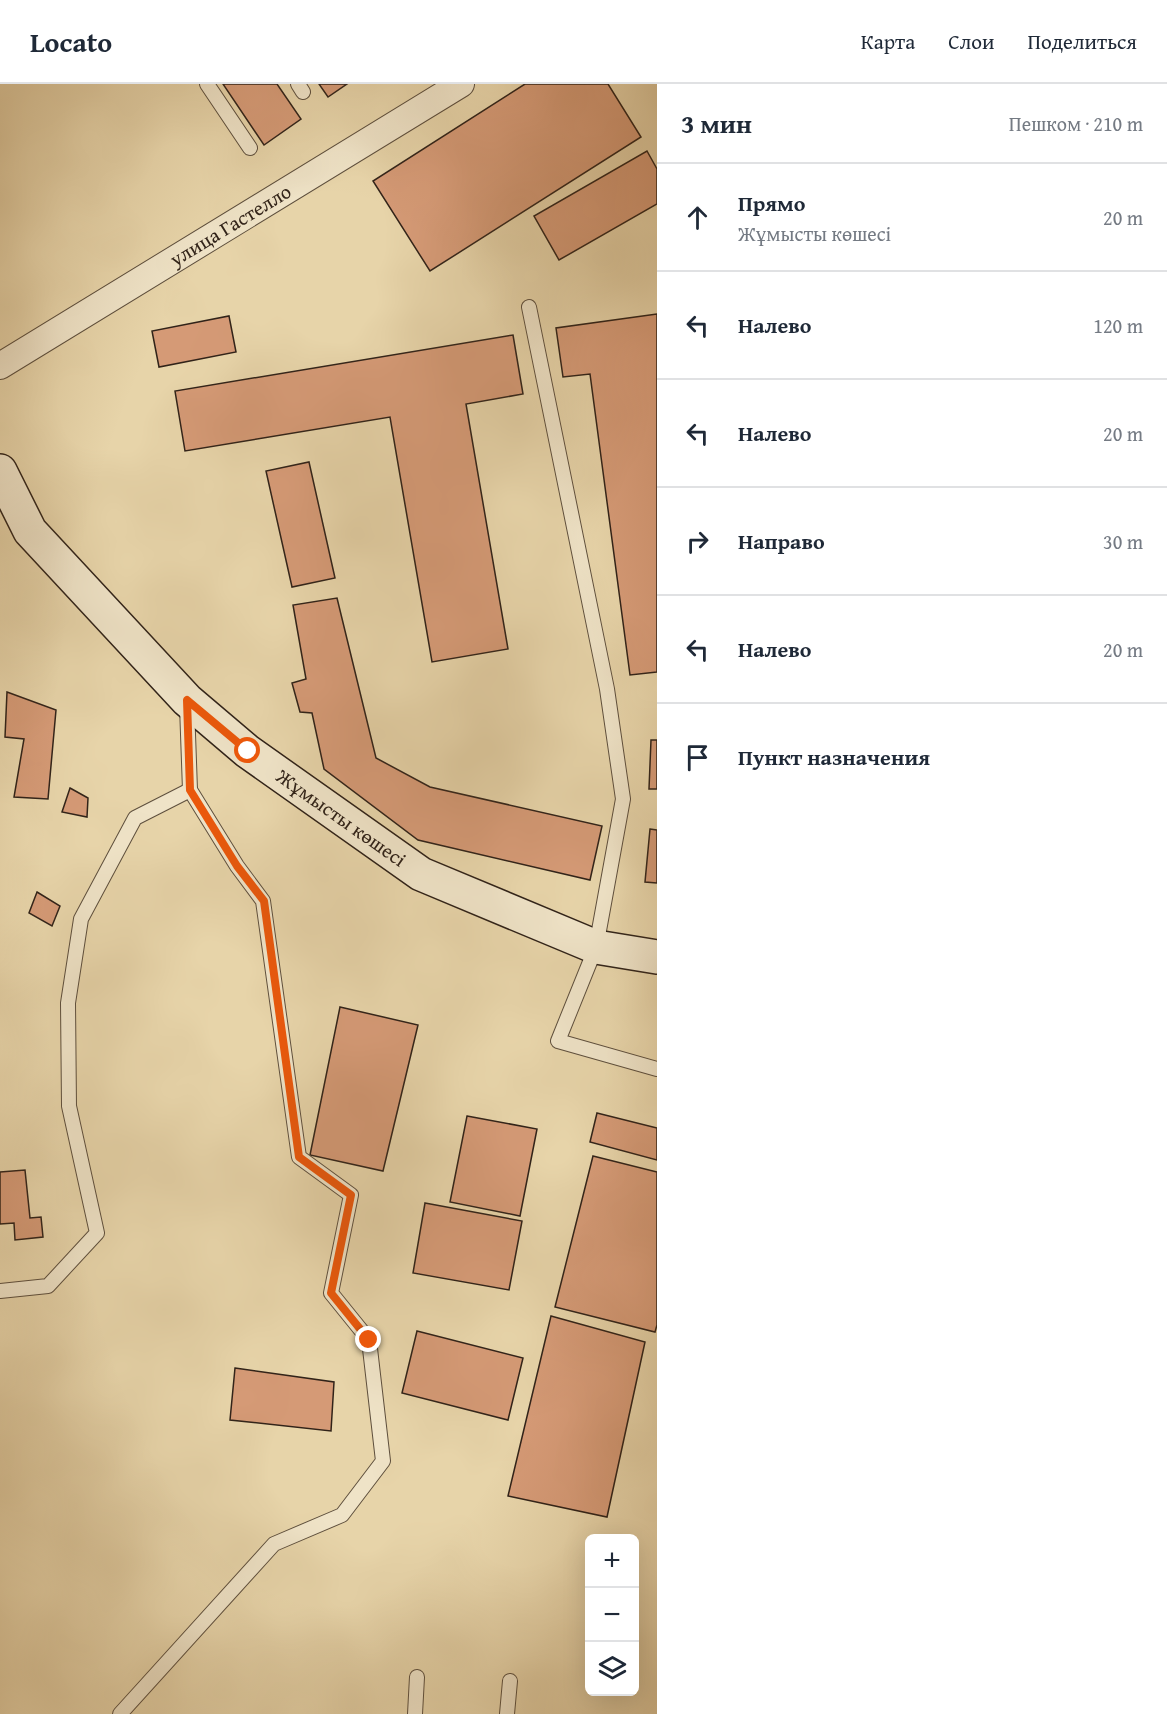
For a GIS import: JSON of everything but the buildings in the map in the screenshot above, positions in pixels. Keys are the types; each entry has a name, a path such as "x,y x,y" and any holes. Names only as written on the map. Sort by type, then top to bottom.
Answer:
{"main road":[{"name":"Жұмысты көшесі","path":"0,471 30,531 187,700 248,751 421,874 596,947 657,957"}],"street":[{"name":"улица Гастелло","path":"0,366 461,84"}],"lane":[{"path":"207,84 250,148"},
{"path":"529,307 607,689 623,799 596,947 558,1041 657,1069"},
{"path":"120,1714 274,1544 342,1515 383,1461 369,1340 331,1293 351,1195 299,1157 264,901 237,866 190,790 187,700"},
{"path":"0,1291 48,1286 97,1233 69,1106 68,1003 81,919 135,818 190,790"},
{"path":"415,1714 417,1677"},
{"path":"507,1714 510,1681"}],"route":[{"path":"248,751 187,700 190,790 237,866 264,901 299,1157 351,1195 331,1293 369,1340"}]}
